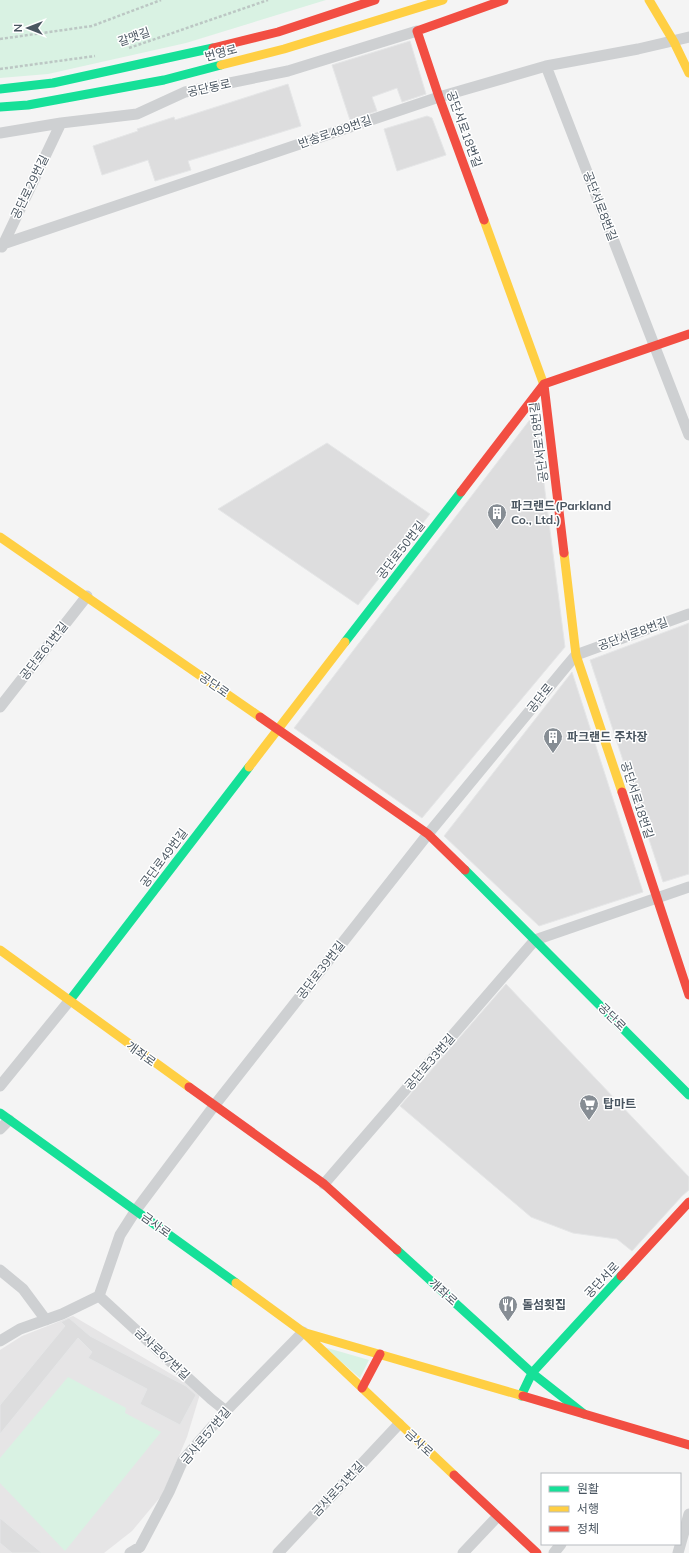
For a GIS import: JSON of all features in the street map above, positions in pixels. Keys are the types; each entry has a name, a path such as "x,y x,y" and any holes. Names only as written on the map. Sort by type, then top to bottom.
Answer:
{"main road":[{"name":"번영로","path":"0,89 53,83 233,44 278,32 375,0"},
{"name":"번영로","path":"0,107 28,105 164,80 284,49 443,0"},
{"path":"417,31 504,0"},
{"path":"649,0 674,42 689,73"},
{"name":"공단서로18번길","path":"417,31 439,97 544,384 576,655 689,995"},
{"path":"544,384 689,334"},
{"name":"공단로50번길","path":"277,730 544,384"},
{"name":"공단로","path":"0,537 428,834 689,1095"},
{"name":"공단로49번길","path":"70,1000 277,730"},
{"name":"개좌로","path":"0,950 324,1184 532,1373 584,1414 689,1445"},
{"name":"금사로","path":"0,1113 303,1332 497,1517 537,1553"},
{"name":"공단서로","path":"521,1396 532,1373 689,1202"},
{"name":"금사로","path":"303,1332 584,1414"},
{"path":"362,1388 380,1354"}],"street":[{"name":"공단동로","path":"0,133 61,123 137,114 185,92 288,71 417,31"},
{"name":"반송로489번길","path":"2,247 439,97 546,66 689,38"},
{"name":"공단서로8번길","path":"546,66 689,435"},
{"name":"공단로29번길","path":"2,247 61,123"},
{"name":"공단로61번길","path":"0,707 87,596"},
{"name":"공단서로8번길","path":"576,655 689,614"},
{"name":"공단로","path":"428,834 576,655"},
{"name":"공단로39번길","path":"214,1106 428,834"},
{"path":"535,940 689,886"},
{"name":"공단로33번길","path":"324,1184 535,940"},
{"path":"0,1086 70,1000"},
{"path":"0,1341 20,1329 62,1314 99,1296 120,1235 136,1210 214,1106"},
{"path":"0,1129 9,1120"},
{"path":"0,1270 24,1289 46,1320"},
{"name":"금사로67번길","path":"99,1296 226,1411"},
{"name":"금사로57번길","path":"130,1553 144,1550 184,1460 226,1411 303,1332"},
{"name":"금사로51번길","path":"278,1553 399,1424"},
{"path":"681,1542 689,1514"},
{"path":"463,1553 497,1517"},
{"path":"554,1553 560,1545"}],"path":[{"path":"0,39 92,26 161,0"},
{"name":"갈맷길","path":"124,50 268,0"},
{"path":"0,69 101,55"}],"shaded area":[{"path":"73,1316 188,1384 200,1394 187,1437 162,1495 132,1531 104,1553 0,1553 0,1350 22,1336"}],"green space":[{"path":"0,0 326,0 186,43 48,74 0,78"},
{"path":"324,1347 369,1360 360,1378"},
{"path":"68,1377 126,1408 125,1413 161,1432 65,1551 0,1483 0,1458"}],"building":[{"path":"410,41 426,94 402,102 397,88 372,97 377,111 350,120 332,65"},
{"path":"288,84 301,126 188,161 191,170 155,181 148,160 102,175 93,146 174,117 175,120"},
{"path":"427,116 432,118 446,155 397,171 384,129"},
{"name":"파크랜드(Parkland Co., Ltd.)","path":"535,413 565,647 422,818 294,728"},
{"path":"327,443 430,514 358,605 218,509"},
{"path":"689,623 689,874 663,882 590,660"},
{"name":"파크랜드 주차장","path":"572,672 643,892 539,926 444,836"},
{"name":"탑마트","path":"506,984 689,1177 689,1190 632,1251 617,1239 573,1233 531,1217 400,1106"},
{"path":"69,1318 90,1336 186,1386 196,1395 180,1425 140,1404 147,1389 88,1358 92,1352 78,1338 0,1434 0,1405 65,1326 61,1322"},
{"path":"0,1518 42,1553 12,1553 0,1543"}],"traffic: fast":[{"path":"0,89 53,83 213,48"},
{"path":"0,107 28,105 164,80 221,65"},
{"path":"345,642 461,492"},
{"path":"70,1000 249,767"},
{"path":"465,870 689,1095"},
{"path":"0,1113 236,1283"},
{"path":"397,1250 532,1373 584,1414"},
{"path":"521,1396 532,1373 621,1276"}],"traffic: slow":[{"path":"221,65 284,49 443,0"},
{"path":"649,0 674,42 689,73"},
{"path":"484,220 544,385"},
{"path":"0,537 260,717"},
{"path":"564,553 576,655 622,792"},
{"path":"249,767 345,642"},
{"path":"0,950 189,1087"},
{"path":"236,1283 303,1332 454,1475"},
{"path":"306,1333 523,1396"}],"traffic: jam":[{"path":"213,48 278,32 375,0"},
{"path":"484,220 439,97 417,31 504,0"},
{"path":"461,492 544,384 689,334"},
{"path":"544,385 564,553"},
{"path":"260,717 428,834 465,870"},
{"path":"622,792 689,995"},
{"path":"189,1087 324,1184 397,1250"},
{"path":"621,1276 689,1202"},
{"path":"362,1388 380,1354"},
{"path":"523,1396 689,1445"},
{"path":"454,1475 537,1553"}],"place":[{"name":"파크랜드(Parkland Co., Ltd.)","path":"497,530"},
{"name":"파크랜드 주차장","path":"553,754"},
{"name":"탑마트","path":"589,1121"},
{"name":"돌섬횟집","path":"508,1322"}]}
